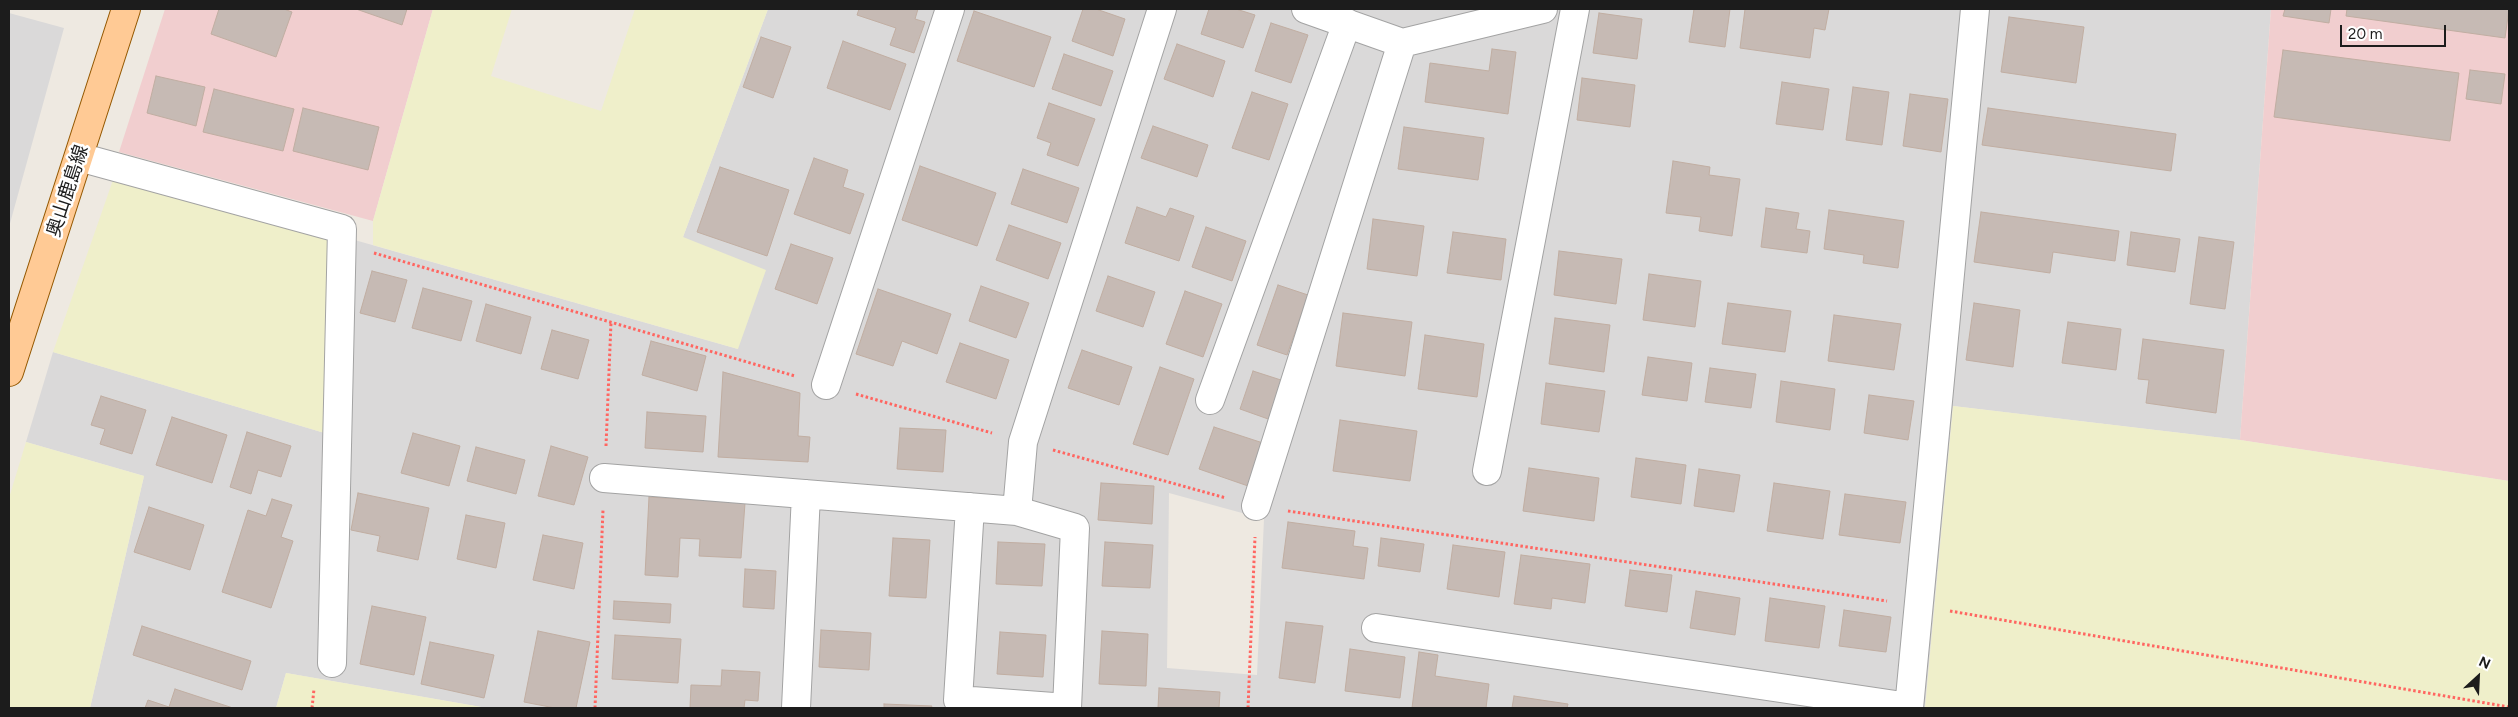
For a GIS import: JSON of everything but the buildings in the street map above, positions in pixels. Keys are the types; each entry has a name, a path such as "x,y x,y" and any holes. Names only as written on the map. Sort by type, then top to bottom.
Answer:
{"main road":[{"name":"奥山鹿島線","path":"9,372 126,9"}],"street":[{"path":"826,385 950,9"},
{"path":"1017,511 1023,442 1162,9"},
{"path":"1306,9 1402,43 1543,9"},
{"path":"1487,471 1575,9"},
{"path":"1376,628 1909,708 1975,9"},
{"path":"1210,400 1347,24"},
{"path":"1256,506 1402,43"},
{"path":"79,157 342,229 332,663"},
{"path":"604,478 970,507 1017,511 1075,528 1067,708 958,700 970,507"},
{"path":"796,708 806,494"}],"path":[{"path":"342,244 1023,442 1256,506 1918,605 2509,707"},
{"path":"595,708 611,322"},
{"path":"1248,708 1256,506"}],"shaded area":[{"path":"165,9 433,9 373,221 119,152"},
{"path":"768,9 2271,9 2240,440 1953,406 1925,708 487,708 286,673 276,708 90,708 144,476 26,442 53,352 328,434 330,233 738,349 683,237","holes":["1169,493 1264,519 1257,675 1167,668"]},
{"path":"2271,9 2509,9 2509,481 2240,440"},
{"path":"9,13 64,28 9,227"}],"green space":[{"path":"433,9 512,9 491,76 601,111 635,9 768,9 683,237 766,270 738,349 373,245 373,221"},
{"path":"113,180 330,233 328,434 53,352"},
{"path":"1953,406 2240,440 2509,481 2509,708 1925,708"},
{"path":"26,442 144,476 90,708 9,708 9,498"},
{"path":"286,673 487,708 276,708"}]}
